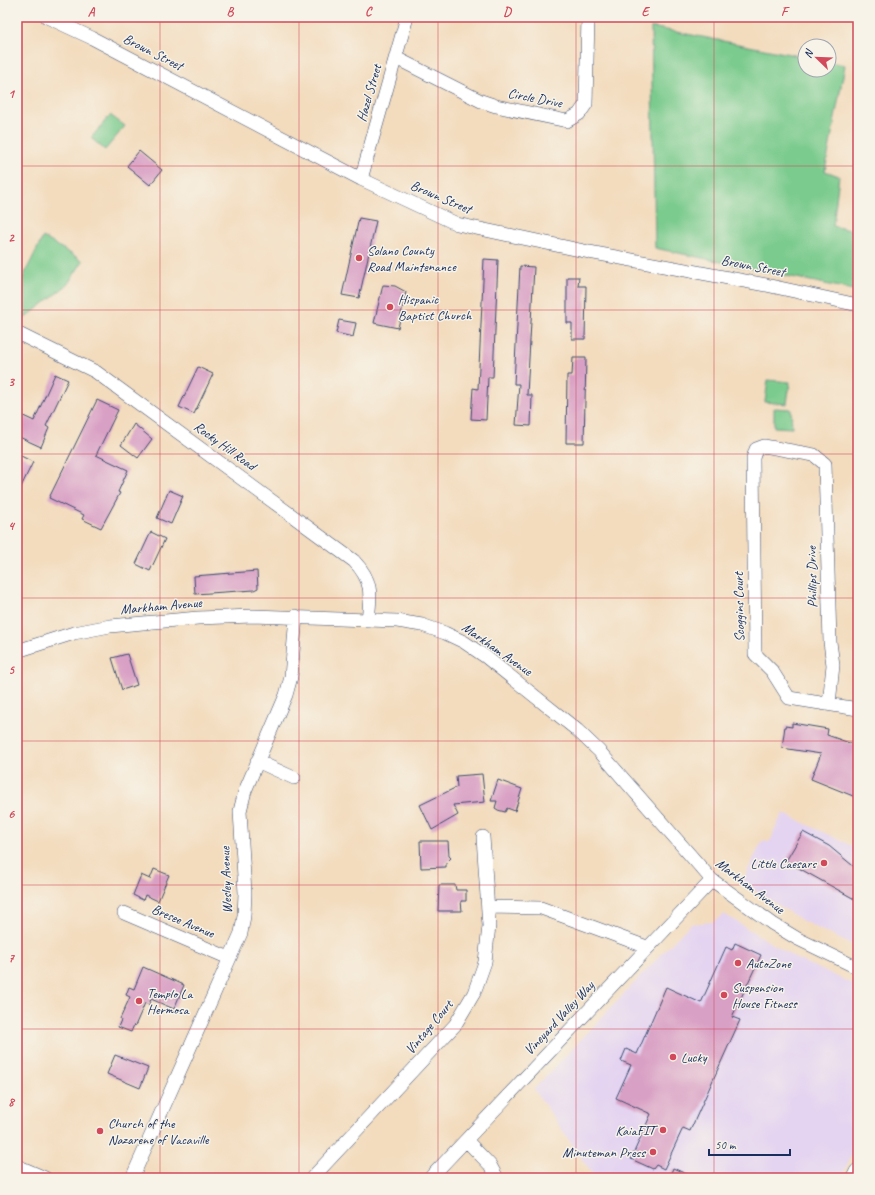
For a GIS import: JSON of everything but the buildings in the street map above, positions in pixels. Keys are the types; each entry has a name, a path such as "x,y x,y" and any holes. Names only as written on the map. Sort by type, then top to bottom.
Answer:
{"main road":[{"path":"855,1178 858,1172"}],"street":[{"name":"Brown Street","path":"47,17 92,38 361,178 457,224 589,252 766,285 858,305"},
{"name":"Hazel Street","path":"361,178 407,17"},
{"name":"Circle Drive","path":"396,58 481,101 496,106 567,121 579,114 586,104 588,17"},
{"name":"Rocky Hill Road","path":"17,333 96,372 354,561 364,571 369,583 370,596 368,620"},
{"name":"Scoggins Court","path":"814,455 764,446 756,449 753,458 755,654 772,671 789,698 858,709"},
{"name":"Phillips Drive","path":"814,455 826,464 830,642 833,665 829,704"},
{"name":"Markham Avenue","path":"17,651 74,633 110,626 198,618 296,616 368,620 416,624 445,633 464,642 486,657 577,730 599,751 712,880 773,924 798,939 858,968"},
{"name":"Wesley Avenue","path":"132,1178 241,933 244,916 240,811 245,791 286,695 291,672 296,616"},
{"path":"257,761 294,778"},
{"name":"Vintage Court","path":"312,1178 442,1039 465,1010 474,993 485,962 489,926 489,907 483,837"},
{"name":"Vineyard Valley Way","path":"430,1178 712,880"},
{"path":"489,907 541,908 647,947"},
{"name":"Bresee Avenue","path":"124,913 229,958"},
{"path":"466,1140 490,1165 497,1178"},
{"path":"17,1166 45,1178"}],"shaded area":[{"path":"783,813 858,849 858,948 803,921 742,882 762,841 769,842 772,838 774,830"},
{"path":"724,914 797,959 858,986 858,1141 841,1178 595,1178 534,1089 690,924 713,922"}],"green space":[{"path":"651,27 797,55 797,78 837,78 837,64 845,65 825,171 839,176 833,226 858,232 858,291 655,248"},
{"path":"110,115 125,126 105,150 91,138"},
{"path":"43,237 83,261 67,285 19,323 17,322 17,289"},
{"path":"768,380 790,382 787,404 765,402"},
{"path":"774,408 791,409 792,428 774,427"}],"place":[{"name":"Solano County Road Maintenance","path":"359,258"},
{"name":"Hispanic Baptist Church","path":"390,307"},
{"name":"Little Caesars","path":"824,863"},
{"name":"AutoZone","path":"738,963"},
{"name":"Suspension House Fitness","path":"724,995"},
{"name":"Templo La Hermosa","path":"139,1001"},
{"name":"Lucky","path":"673,1057"},
{"name":"KaiaFIT","path":"663,1130"},
{"name":"Church of the Nazarene of Vacaville","path":"100,1131"},
{"name":"Minuteman Press","path":"653,1152"}]}
